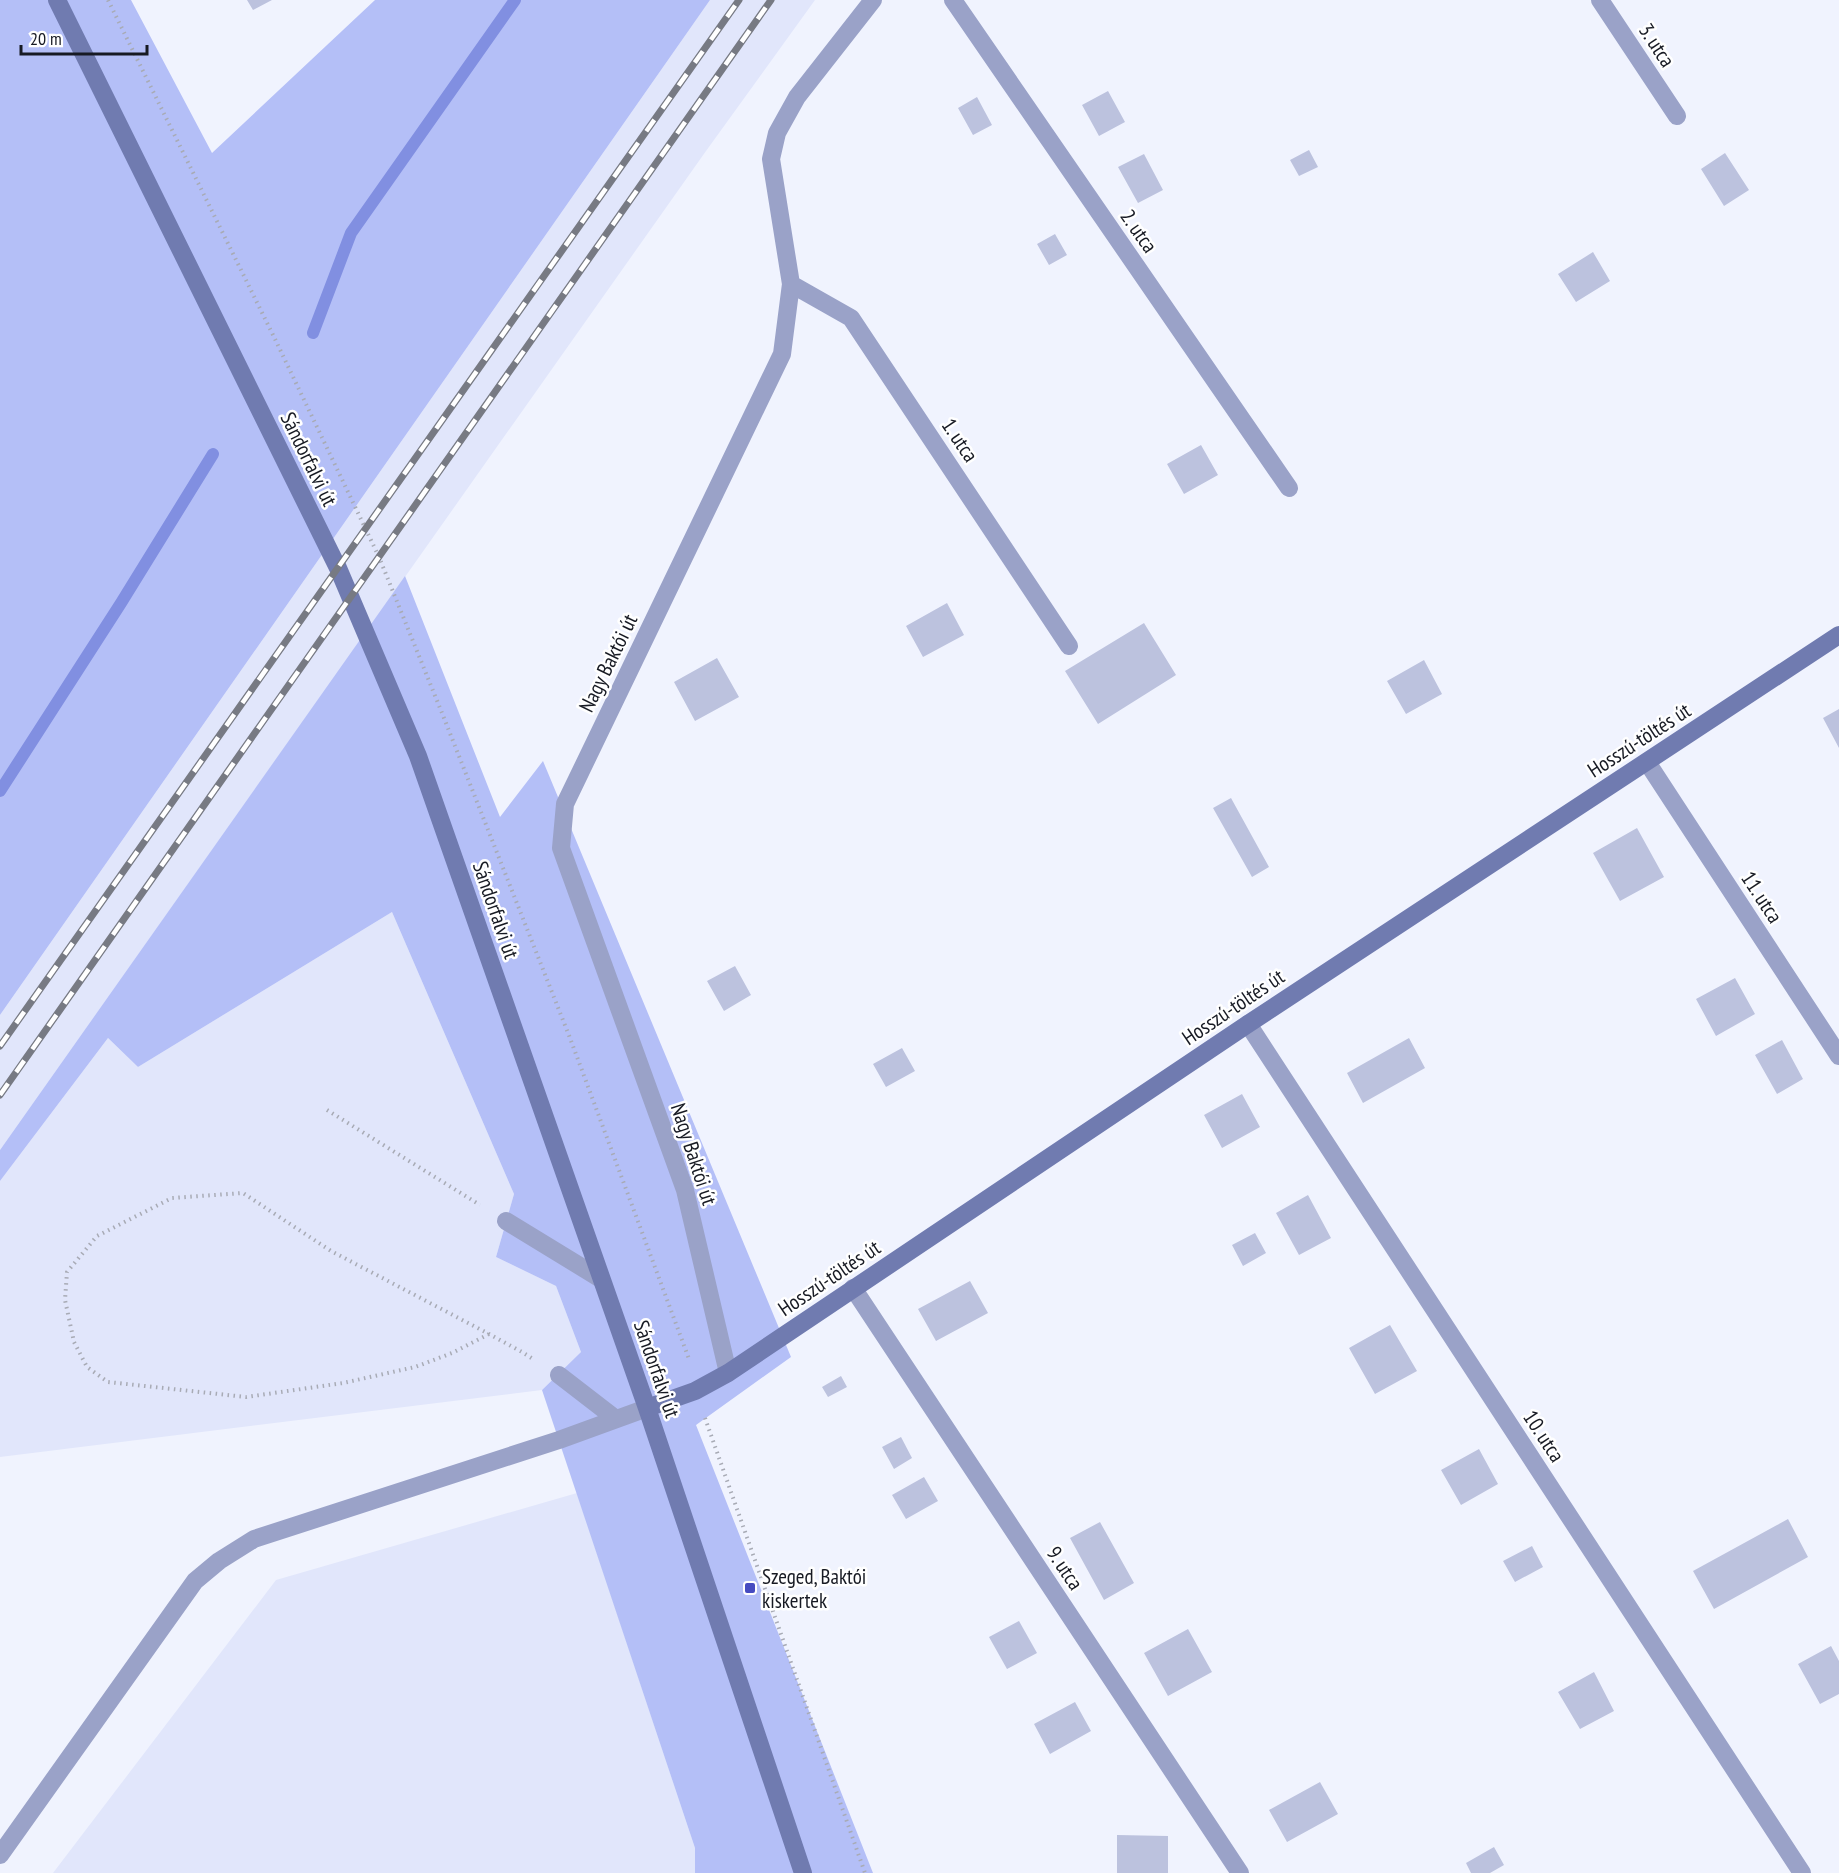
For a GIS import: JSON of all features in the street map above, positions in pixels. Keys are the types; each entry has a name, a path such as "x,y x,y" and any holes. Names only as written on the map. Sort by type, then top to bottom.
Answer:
{"main road":[{"name":"Sándorfalvi út","path":"57,0 351,596 418,756 647,1408 803,1873"},
{"name":"Hosszú-töltés út","path":"647,1408 695,1391 728,1373 1248,1024 1839,635"}],"street":[{"name":"Nagy Baktói út","path":"728,1373 685,1190 561,848 565,804 782,354 790,284 771,159 777,133 797,97 873,0"},
{"name":"2. utca","path":"952,0 1289,488"},
{"name":"3. utca","path":"1600,0 1677,116"},
{"name":"1. utca","path":"790,284 851,318 1069,646"},
{"name":"11. utca","path":"1647,762 1839,1056"},
{"name":"10. utca","path":"1248,1024 1802,1873"},
{"path":"506,1221 601,1279"},
{"name":"9. utca","path":"853,1288 1240,1873"},
{"path":"559,1375 616,1419"},
{"path":"0,1855 195,1581 219,1561 254,1539 548,1443 647,1408"}],"path":[{"path":"327,1110 506,1221"},
{"path":"489,1334 452,1353 415,1367 344,1383 246,1397 108,1382 87,1367 75,1342 65,1300 67,1272 97,1236 172,1198 243,1193 331,1251 489,1334 559,1375"},
{"path":"695,1391 865,1873"}],"shaded area":[{"path":"0,0 131,0 212,153 375,0 710,0 0,1015"},
{"path":"710,0 815,0 0,1150 0,1015"},
{"path":"405,576 500,817 543,761 791,1357 696,1425 873,1873 695,1873 695,1848 542,1390 581,1352 556,1286 496,1257 514,1194 392,912 138,1067 108,1038 0,1181 0,1150"},
{"path":"392,912 514,1194 496,1257 556,1286 581,1352 542,1390 0,1457 0,1181 108,1038 138,1067"},
{"path":"577,1493 695,1848 695,1873 53,1873 276,1580"}],"building":[{"path":"247,0 272,0 253,10"},
{"path":"1108,91 1125,122 1099,136 1082,105"},
{"path":"977,97 992,125 973,135 958,108"},
{"path":"1309,150 1318,167 1299,176 1290,160"},
{"path":"1725,153 1749,190 1724,206 1701,169"},
{"path":"1144,154 1163,190 1138,203 1118,167"},
{"path":"1055,234 1067,255 1049,265 1037,244"},
{"path":"1593,252 1610,281 1576,302 1558,274"},
{"path":"1201,445 1218,475 1184,494 1167,464"},
{"path":"947,603 964,635 923,657 906,626"},
{"path":"1144,623 1176,675 1098,724 1065,671"},
{"path":"717,658 739,697 695,721 674,682"},
{"path":"1424,660 1442,694 1406,714 1387,681"},
{"path":"1839,709 1839,748 1823,718"},
{"path":"1231,798 1269,867 1252,877 1213,808"},
{"path":"1637,828 1664,877 1620,901 1593,853"},
{"path":"735,966 751,995 724,1011 707,981"},
{"path":"1735,978 1755,1014 1716,1036 1696,999"},
{"path":"1409,1038 1425,1068 1363,1103 1347,1073"},
{"path":"1782,1040 1803,1079 1777,1094 1755,1055"},
{"path":"902,1048 915,1071 886,1087 873,1064"},
{"path":"1242,1094 1260,1127 1222,1148 1204,1115"},
{"path":"1308,1195 1331,1238 1299,1255 1276,1213"},
{"path":"1255,1233 1266,1253 1243,1266 1232,1245"},
{"path":"970,1281 988,1313 936,1341 918,1309"},
{"path":"1390,1325 1417,1371 1375,1394 1349,1348"},
{"path":"841,1376 847,1387 828,1397 822,1387"},
{"path":"901,1437 912,1458 894,1469 882,1447"},
{"path":"1479,1449 1498,1484 1461,1505 1441,1470"},
{"path":"924,1477 938,1501 906,1519 892,1495"},
{"path":"1788,1519 1808,1557 1714,1609 1693,1571"},
{"path":"1100,1522 1134,1583 1104,1600 1070,1538"},
{"path":"1532,1546 1543,1567 1515,1582 1503,1561"},
{"path":"1019,1621 1037,1653 1007,1669 989,1637"},
{"path":"1188,1629 1212,1672 1168,1696 1144,1653"},
{"path":"1831,1646 1839,1661 1839,1694 1820,1704 1798,1664"},
{"path":"1594,1672 1614,1711 1580,1729 1558,1692"},
{"path":"1075,1702 1091,1731 1050,1754 1034,1724"},
{"path":"1320,1782 1338,1814 1287,1842 1269,1810"},
{"path":"1117,1835 1168,1836 1168,1873 1117,1873"},
{"path":"1494,1847 1504,1865 1490,1873 1471,1873 1466,1863"}],"waterway":[{"path":"313,333 351,233 515,0"},
{"path":"0,791 121,603 213,454"}],"railway":[{"path":"0,1046 739,0"},
{"path":"0,1095 771,0"}],"place":[{"name":"Szeged, Baktói kiskertek","path":"750,1588"}]}
